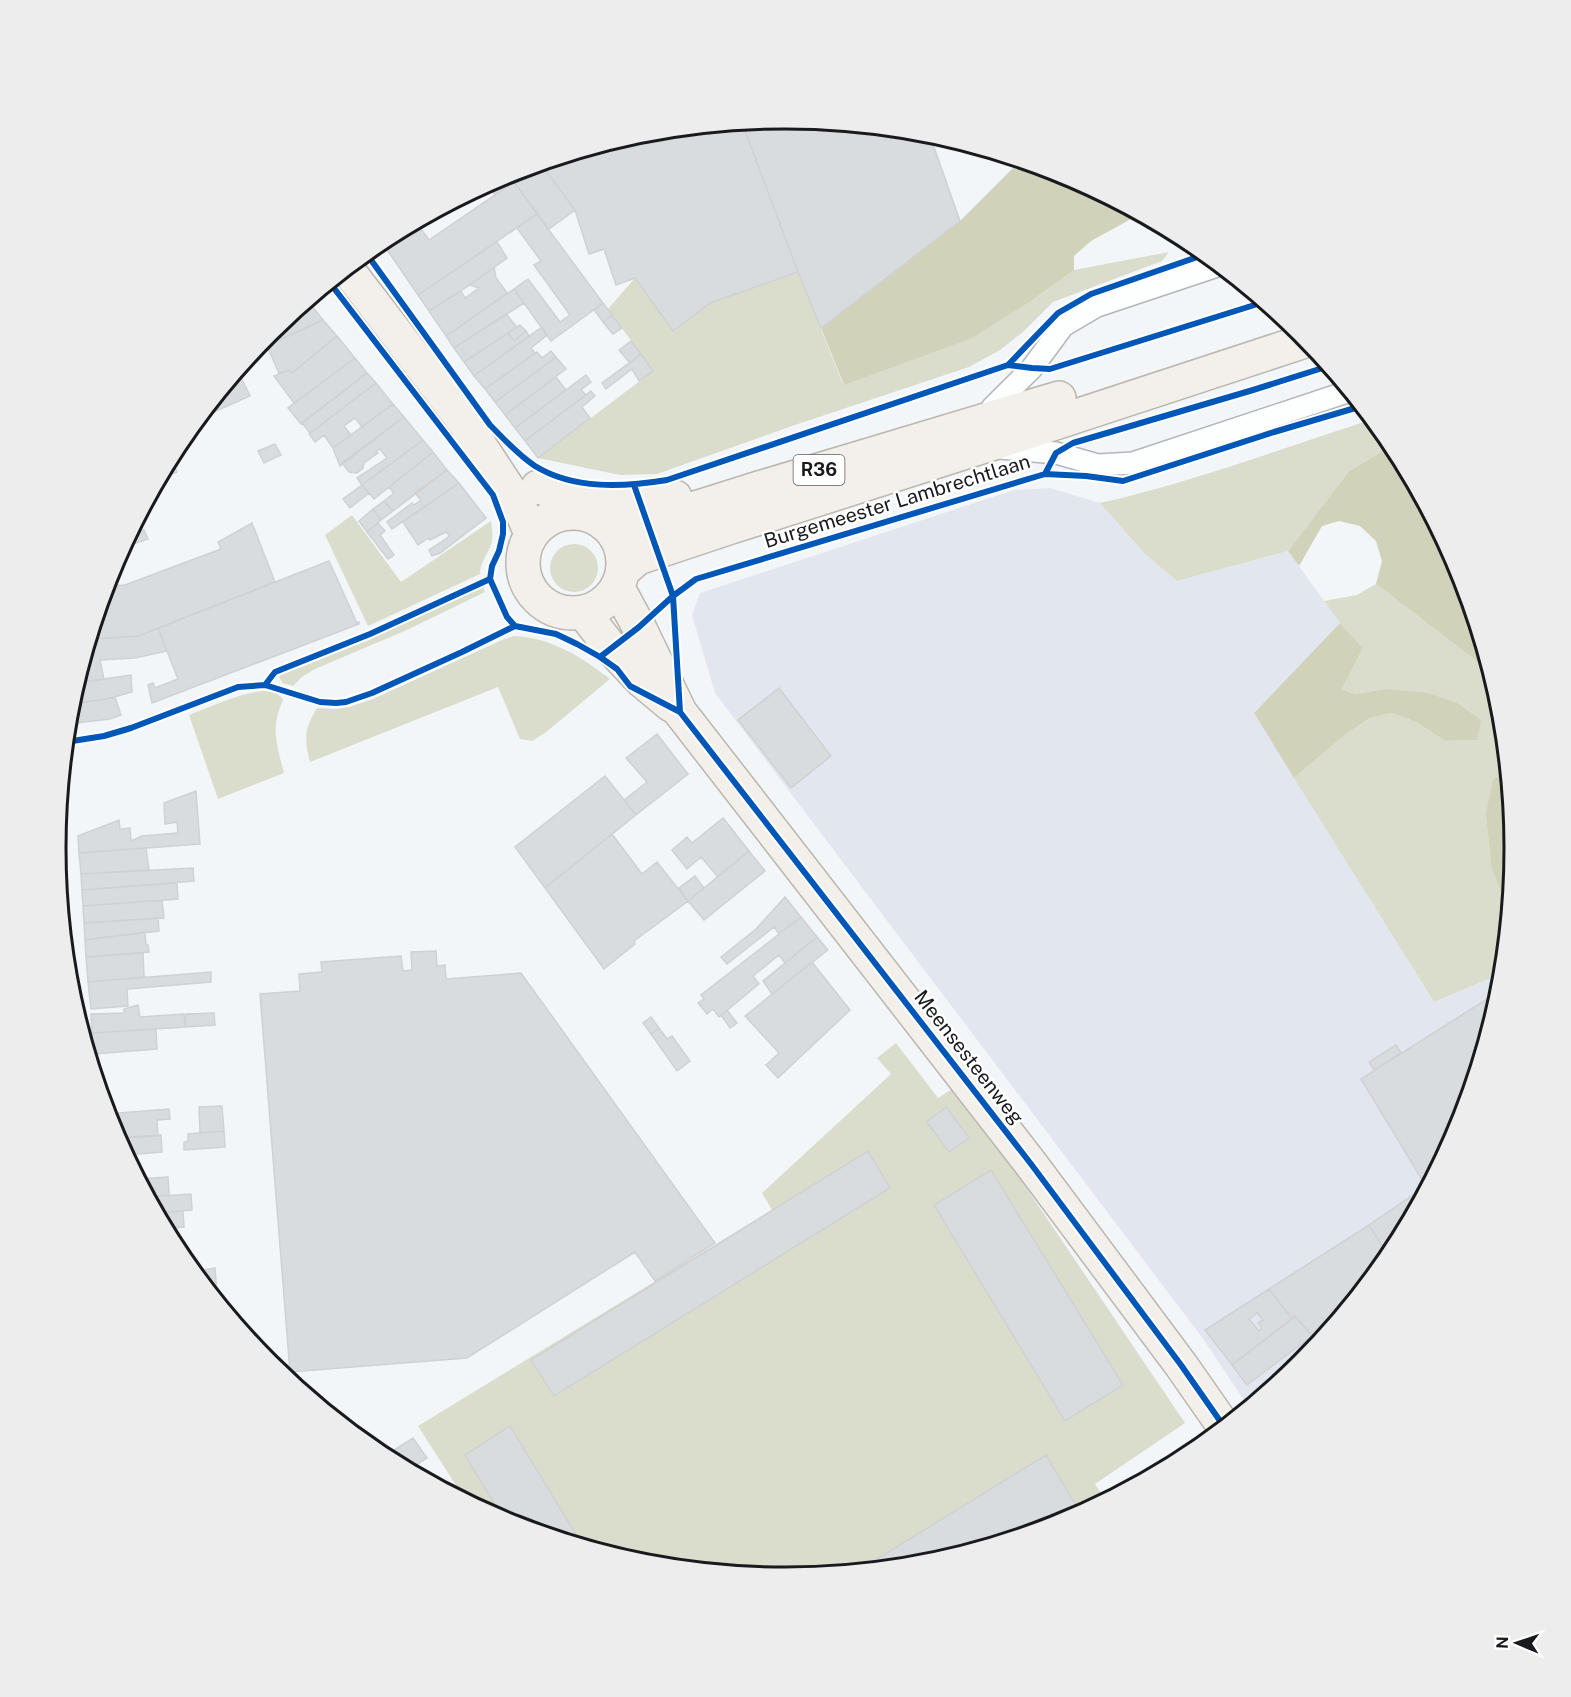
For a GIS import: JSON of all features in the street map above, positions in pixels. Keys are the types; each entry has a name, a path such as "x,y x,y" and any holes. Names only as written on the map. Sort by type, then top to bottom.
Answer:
{"main road":[{"name":"R36","path":"351,275 465,423 519,505 531,534"},
{"name":"Burgemeester Lambrechtlaan","path":"1240,350 1280,327"},
{"name":"Burgemeester Lambrechtlaan","path":"621,579 638,558 739,524 992,431 1240,350 1296,342"},
{"name":"R36","path":"465,423 538,487 572,512 594,516 610,527"},
{"name":"Burgemeester Lambrechtlaan","path":"610,527 648,523 759,488 992,431"},
{"name":"R36","path":"538,487 583,499 640,503 727,485 759,488"},
{"path":"572,512 543,522 531,534 523,555 526,580 532,592 544,605 565,613 584,613"},
{"path":"610,527 622,548 621,579"},
{"name":"R36","path":"584,613 598,608 611,597 621,579"},
{"name":"Meensesteenweg","path":"621,579 639,627 680,712 1031,1164 1220,1422"},
{"name":"Meensesteenweg","path":"584,613 611,648 641,680 680,712"}],"street":[{"path":"992,431 992,408 1032,368 1063,326 1097,306 1210,268"},
{"name":"Burgemeester Lambrechtlaan","path":"992,431 1000,448 1056,453 1098,465 1133,463 1342,394"}],"shaded area":[{"path":"1050,488 1100,503 1146,555 1177,581 1288,551 1340,623 1254,713 1434,1002 1493,977 1467,1080 1431,1167 1409,1208 1356,1287 1326,1323 1294,1357 1245,1402 1204,1340 715,693 692,615 700,593 1014,490"}],"green space":[{"path":"1015,166 1061,184 1132,218 1091,241 1074,256 1074,270 1034,299 972,338 844,385 821,328 960,221"},
{"path":"1169,252 1162,261 1053,302 1023,332 1000,350 969,367 657,474 620,475 538,458 653,371 608,309 635,278 673,331 710,303 798,272 843,384 1034,299 1074,270"},
{"path":"1364,422 1385,450 1349,471 1288,551 1177,581 1146,555 1100,503 1204,475"},
{"path":"1385,450 1431,530 1467,617 1480,664 1376,584 1382,561 1376,541 1360,526 1339,521 1322,526 1299,566 1288,551 1349,471"},
{"path":"352,515 401,582 491,521 492,541 480,574 368,626 325,535"},
{"path":"569,544 579,544 591,551 598,563 598,573 591,585 579,592 569,592 554,581 550,573 550,563 561,548"},
{"path":"1376,584 1480,664 1491,708 1501,774 1493,780 1492,870 1503,897 1493,977 1434,1002 1294,778 1346,734 1370,718 1392,713 1416,722 1445,741 1476,740 1385,689 1355,694 1342,689 1363,648 1324,601 1357,595"},
{"path":"483,585 485,592 407,630 315,669 293,686 283,683 279,677 282,671 372,637"},
{"path":"1340,623 1363,648 1342,689 1355,694 1385,689 1428,693 1457,703 1481,720 1477,740 1445,741 1416,722 1392,713 1370,718 1346,734 1294,778 1254,713"},
{"path":"514,636 528,637 553,644 588,663 610,679 545,733 532,741 520,739 498,687 310,762 306,734 317,708 349,707 373,699"},
{"path":"263,691 277,694 283,700 277,719 276,737 284,773 218,799 189,715 234,698"},
{"path":"1501,774 1505,848 1503,897 1492,870 1486,813 1493,780"},
{"path":"896,1043 938,1098 952,1089 1011,1165 1185,1423 1095,1484 1102,1495 1017,1530 926,1554 879,1562 786,1568 692,1562 645,1554 554,1530 459,1490 418,1426 772,1210 762,1193 891,1074 877,1058"}],"building":[{"path":"786,129 833,131 879,135 933,145 960,221 821,328 745,131"},
{"path":"745,131 798,272 710,303 673,331 635,278 616,285 604,249 589,254 575,210 546,170 645,143 692,135"},
{"path":"546,170 575,210 549,229 514,182"},
{"path":"514,182 537,214 418,295 387,249 421,228 429,240"},
{"path":"512,183 495,195 493,192"},
{"path":"537,214 603,303 551,341 514,289 528,279 560,322 570,315 534,265 541,261 517,228"},
{"path":"497,242 507,258 429,311 418,295"},
{"path":"494,267 496,278 507,293 446,336 429,311 461,291 465,298 479,288 470,285"},
{"path":"514,289 524,303 454,348 446,336"},
{"path":"603,303 612,315 603,322 594,310"},
{"path":"313,307 323,320 275,342"},
{"path":"506,314 517,327 464,362 454,348"},
{"path":"612,315 622,328 613,334 603,322"},
{"path":"323,320 337,336 292,373 289,370 279,373 268,349 275,342"},
{"path":"520,325 526,331 514,341 508,333"},
{"path":"542,327 547,335 531,348 535,353 485,389 474,376"},
{"path":"526,331 529,336 474,376 464,362 508,333 514,341"},
{"path":"337,336 355,358 294,403 274,376 289,370 292,373"},
{"path":"631,341 641,354 630,363 619,350"},
{"path":"551,351 556,357 495,402 485,389 537,352 542,358"},
{"path":"641,354 653,371 639,381 632,369 606,389 602,383"},
{"path":"556,357 566,369 505,415 495,402"},
{"path":"355,358 367,373 301,424 288,408"},
{"path":"367,373 376,383 310,433 302,423"},
{"path":"586,375 591,382 581,390 586,395 525,441 515,428"},
{"path":"556,377 566,390 515,428 505,415"},
{"path":"241,378 250,396 213,412"},
{"path":"376,383 393,404 362,427 355,418 344,426 351,435 333,448 324,435 315,442 309,434"},
{"path":"591,391 595,396 582,407 590,418 538,458 525,441"},
{"path":"393,404 404,417 340,466 333,448"},
{"path":"404,417 423,440 362,485 357,478 387,458 380,449 364,463 363,468 357,473 349,472 342,463"},
{"path":"423,440 433,452 374,499 362,485"},
{"path":"275,444 281,455 264,463 258,451"},
{"path":"433,452 447,470 393,511 384,501 394,493 389,487"},
{"path":"447,470 459,483 392,529 387,522 412,503 414,505 421,500 415,493"},
{"path":"459,483 486,518 440,553 432,556 429,550 450,536 446,532 430,540 428,538 418,545 403,522"},
{"path":"362,485 369,493 350,508 343,499"},
{"path":"384,501 393,511 381,520 373,509"},
{"path":"373,509 381,520 367,532 359,521"},
{"path":"252,523 275,582 139,636 98,639 116,585 125,585 221,549 218,542"},
{"path":"378,523 385,531 380,535 394,555 388,559 367,532"},
{"path":"144,530 148,539 134,544 139,532"},
{"path":"329,561 359,624 152,703 148,685 153,683 155,688 178,679 158,628"},
{"path":"158,628 167,651 135,658 100,660 104,679 86,682 98,639 139,636"},
{"path":"131,675 132,692 81,702 86,681"},
{"path":"779,688 831,756 791,788 738,720"},
{"path":"115,697 121,715 110,719 77,723 81,702"},
{"path":"657,734 688,774 636,815 624,800 647,782 626,758"},
{"path":"605,776 636,815 545,888 515,847"},
{"path":"196,791 200,844 79,853 78,836 119,820 120,829 130,828 131,841 142,836 178,833 177,822 165,824 164,803"},
{"path":"723,818 749,851 718,877 701,857 687,869 672,850 687,837 692,843"},
{"path":"612,834 642,874 657,862 688,901 634,941 635,944 604,969 545,888"},
{"path":"146,848 149,870 81,874 79,853"},
{"path":"749,851 765,871 704,920 688,901"},
{"path":"193,868 194,881 82,890 81,874"},
{"path":"695,876 704,888 688,901 679,888"},
{"path":"177,883 178,899 83,906 82,890"},
{"path":"785,897 801,917 779,934 774,927 727,964 721,957 756,929"},
{"path":"162,900 164,918 84,923 83,906"},
{"path":"801,917 817,937 785,963 779,955 753,976 759,984 719,1017 713,1009 707,1014 698,1003 704,999 701,995"},
{"path":"158,918 159,931 85,940 84,923"},
{"path":"145,932 149,952 86,957 85,940"},
{"path":"817,937 828,950 772,994 763,981"},
{"path":"436,951 437,966 445,965 446,979 521,973 715,1243 655,1281 635,1252 467,1358 293,1372 290,1369 260,994 300,991 299,974 322,972 321,962 401,956 403,971 412,970 411,952"},
{"path":"143,953 144,977 88,982 86,957"},
{"path":"812,962 850,1010 778,1078 766,1065 779,1053 745,1016"},
{"path":"211,972 211,982 127,989 128,1006 91,1009 88,982"},
{"path":"1487,999 1488,1001 1467,1080 1450,1124 1423,1181 1361,1079"},
{"path":"138,1005 140,1017 184,1014 185,1027 92,1033 91,1014 124,1013 124,1009"},
{"path":"727,1010 737,1023 730,1028 721,1015"},
{"path":"214,1013 215,1025 185,1027 186,1014"},
{"path":"651,1017 659,1028 651,1034 643,1023"},
{"path":"659,1028 667,1039 672,1036 690,1061 677,1071 651,1034"},
{"path":"156,1029 157,1049 96,1054 92,1033"},
{"path":"1396,1045 1401,1053 1374,1070 1369,1062"},
{"path":"222,1106 224,1131 200,1133 199,1107"},
{"path":"946,1107 969,1138 949,1152 927,1122"},
{"path":"169,1109 170,1119 157,1120 158,1136 127,1138 117,1113"},
{"path":"224,1131 225,1147 184,1150 184,1142 188,1141 188,1134"},
{"path":"161,1135 162,1152 134,1154 127,1137"},
{"path":"868,1151 890,1188 554,1396 531,1360"},
{"path":"991,1170 1123,1385 1065,1421 934,1205"},
{"path":"168,1177 169,1195 156,1196 146,1178"},
{"path":"1418,1192 1384,1248 1369,1225"},
{"path":"191,1194 192,1210 165,1212 156,1196"},
{"path":"183,1211 184,1227 174,1228 165,1212"},
{"path":"1369,1225 1384,1248 1356,1287 1312,1336 1295,1316 1292,1319 1269,1289"},
{"path":"215,1268 217,1289 215,1287 203,1270"},
{"path":"1269,1289 1292,1319 1232,1365 1205,1330","holes":["1257,1313 1263,1320 1258,1323 1262,1328 1259,1331 1249,1319"]},
{"path":"1295,1316 1312,1336 1247,1385 1232,1365"},
{"path":"510,1426 577,1537 496,1507 465,1455"},
{"path":"413,1438 427,1458 415,1465 392,1451"},
{"path":"1046,1455 1076,1506 1017,1530 972,1543 926,1554 871,1563"}],"cycle path":[{"path":"1008,365 1058,313 1091,294 1196,258"},
{"path":"371,260 490,425 517,452 550,474 600,485 667,480 1008,365 1050,369 1256,305"},
{"path":"334,289 493,495 503,522 503,534 490,579 507,617 515,626"},
{"path":"1045,474 1056,453 1073,443 1321,369"},
{"path":"600,657 696,579 1045,474 1123,481 1355,408"},
{"path":"634,485 673,596 680,712"},
{"path":"265,685 275,672 370,634 490,579"},
{"path":"74,741 104,736 131,728 238,687 265,685 320,702 346,702 372,693 515,626 556,634 600,657 617,669 630,686 680,712 1031,1164 1220,1422"}]}
